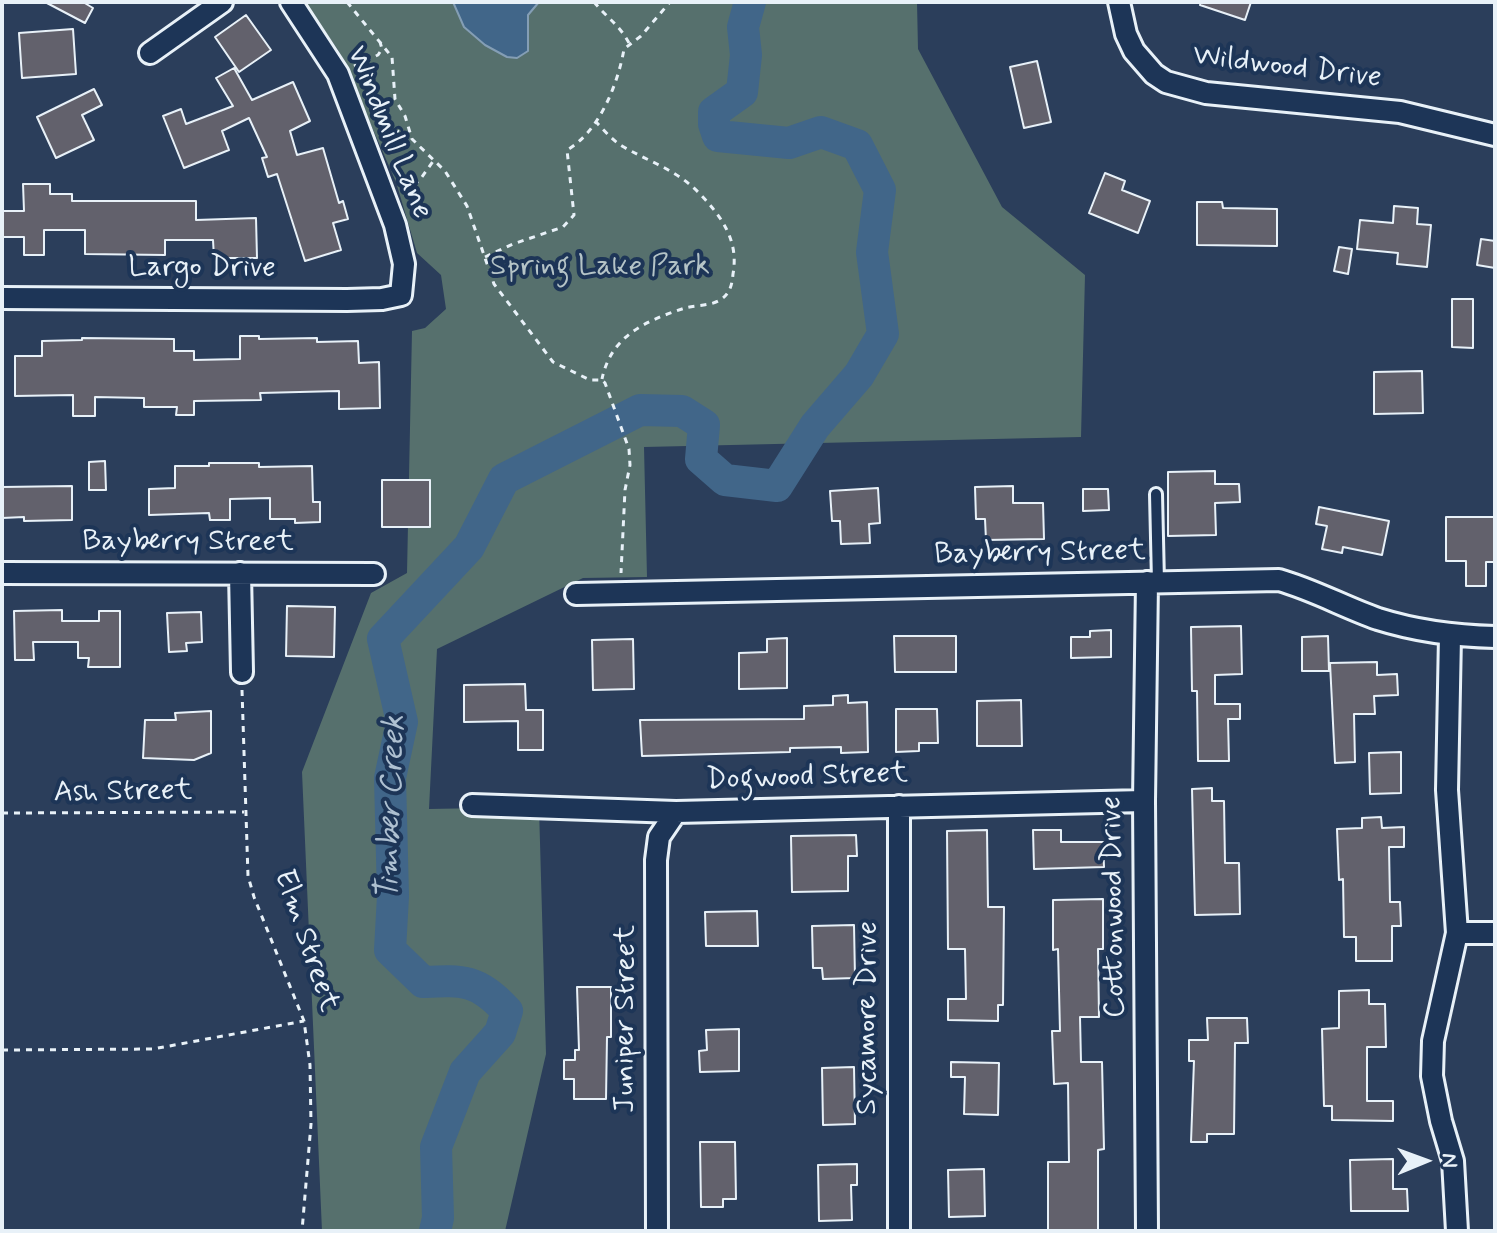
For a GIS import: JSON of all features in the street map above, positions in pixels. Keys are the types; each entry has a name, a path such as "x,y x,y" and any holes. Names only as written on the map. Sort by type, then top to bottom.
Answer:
{"street":[{"path":"150,53 222,2"},
{"name":"Windmill Lane","path":"291,2 338,74 387,203 404,264 401,295"},
{"name":"Wildwood Drive","path":"1119,2 1126,34 1134,51 1154,74 1166,82 1206,93 1400,112 1495,135"},
{"name":"Largo Drive","path":"2,298 347,300 401,295"},
{"name":"Bayberry Street","path":"2,573 374,574"},
{"path":"240,573 242,672"},
{"name":"Bayberry Street","path":"576,594 1279,580 1306,588 1378,619 1450,636 1495,637"},
{"name":"Cottonwood Drive","path":"1147,1231 1144,801 1152,582"},
{"path":"1450,636 1447,790 1457,933 1433,1041 1432,1076 1453,1161 1457,1231"},
{"name":"Dogwood Street","path":"472,805 676,812 1144,801"},
{"name":"Sycamore Drive","path":"899,806 899,1231"},
{"name":"Juniper Street","path":"657,1231 656,860 659,837 676,812"},
{"path":"1457,933 1495,933"}],"lane":[{"path":"1152,582 1156,494"}],"path":[{"path":"347,2 392,57 395,99 405,116 412,139 445,171 467,206 494,284 553,362 590,380 602,380"},
{"path":"594,2 604,14 617,22 630,45"},
{"path":"485,257 563,227 574,215 567,150 587,136 619,78 624,49 670,2"},
{"path":"338,74 378,55 382,49 379,38"},
{"path":"595,121 621,145 648,157 691,185 720,217 734,245 736,261 731,290 719,301 686,308 630,332 606,359 602,380 625,439 630,465 625,490 621,593"},
{"path":"387,203 419,181 434,160"},
{"name":"Elm Street","path":"242,672 248,876 304,1021 312,1096 302,1231"},
{"name":"Ash Street","path":"2,813 244,812"},
{"path":"2,1050 153,1049 304,1021"}],"green space":[{"name":"Spring Lake Park","path":"305,2 917,2 918,49 1002,207 1085,275 1081,437 644,447 647,577 583,578 437,649 429,809 539,807 546,1054 505,1231 322,1231 302,772 371,593 407,573 412,331 425,328 446,309 441,275 417,253 396,182 338,50"}],"water":[{"path":"453,2 539,2 528,15 528,51 517,58 507,57 485,45 464,27"}],"building":[{"path":"45,2 83,2 93,8 85,23"},
{"path":"1201,2 1251,2 1245,20 1200,5"},
{"path":"246,15 271,50 239,72 215,37"},
{"path":"73,29 76,74 22,78 19,33"},
{"path":"1037,61 1051,122 1024,128 1010,67"},
{"path":"234,68 252,100 293,82 310,121 290,131 297,155 323,148 339,203 343,201 348,219 333,223 341,250 305,261 277,174 268,177 262,158 267,157 249,118 222,131 229,150 184,168 163,116 181,109 186,124 233,106 216,78"},
{"path":"94,89 102,105 82,115 94,140 56,158 37,117"},
{"path":"1105,173 1125,181 1122,190 1150,201 1138,233 1089,213"},
{"path":"23,184 50,184 50,194 72,194 72,201 196,201 196,220 256,218 257,258 214,258 213,240 165,240 165,255 85,254 85,230 44,230 44,255 24,255 24,237 2,237 2,211 24,211"},
{"path":"1197,202 1222,202 1223,208 1277,209 1277,246 1197,245"},
{"path":"1394,206 1418,208 1417,224 1431,225 1427,267 1397,264 1398,253 1357,249 1360,220 1393,223"},
{"path":"1481,239 1495,241 1495,268 1477,265"},
{"path":"1339,247 1352,249 1348,274 1334,271"},
{"path":"1452,299 1473,299 1473,348 1452,347"},
{"path":"240,336 259,336 259,339 317,338 317,342 358,341 359,363 379,362 380,408 339,409 339,391 260,393 261,400 194,401 194,415 176,415 177,407 144,407 144,398 95,397 95,416 73,416 73,395 15,396 15,356 42,356 42,341 174,339 174,351 194,351 194,360 240,359"},
{"path":"1422,371 1423,413 1374,414 1374,372"},
{"path":"105,461 106,490 89,490 89,462"},
{"path":"209,463 259,463 259,467 312,466 313,502 320,502 320,522 295,523 295,519 270,519 270,498 230,499 230,520 210,520 209,513 149,515 149,489 175,488 175,466 209,466"},
{"path":"1215,471 1215,484 1239,484 1240,502 1215,503 1216,535 1168,536 1168,472"},
{"path":"382,480 430,480 430,527 382,527"},
{"path":"72,486 72,520 2,518 2,487"},
{"path":"1013,486 1013,503 1043,503 1044,539 986,540 985,519 976,519 975,487"},
{"path":"878,488 880,523 869,524 870,543 841,544 840,521 832,521 830,491"},
{"path":"1083,489 1108,489 1109,510 1083,511"},
{"path":"1319,507 1389,521 1382,555 1343,547 1342,553 1322,549 1327,526 1316,524"},
{"path":"1446,517 1495,517 1495,562 1486,562 1486,586 1466,586 1466,561 1446,561"},
{"path":"287,606 335,607 334,657 286,656"},
{"path":"62,610 62,621 99,621 99,611 120,611 120,667 88,667 89,658 78,658 78,642 33,642 34,660 15,660 14,611"},
{"path":"201,612 202,642 186,643 187,651 169,652 167,613"},
{"path":"1241,626 1242,674 1215,675 1215,704 1240,704 1240,719 1228,719 1229,761 1198,761 1197,691 1192,691 1191,627"},
{"path":"1111,630 1111,657 1071,658 1071,637 1090,637 1090,631"},
{"path":"894,636 956,636 956,672 895,672"},
{"path":"1328,636 1329,671 1302,671 1302,637"},
{"path":"787,638 787,688 739,689 739,653 767,652 767,639"},
{"path":"633,639 634,689 593,690 592,640"},
{"path":"1377,662 1377,675 1397,674 1398,695 1374,696 1375,714 1354,714 1355,762 1335,763 1330,663"},
{"path":"525,684 526,710 543,710 543,750 518,750 518,721 464,722 464,685"},
{"path":"848,695 848,703 867,702 868,752 841,753 841,747 790,748 790,752 642,756 640,720 804,719 804,706 833,705 833,696"},
{"path":"1021,700 1022,746 977,746 977,701"},
{"path":"896,709 937,709 938,743 919,743 919,751 896,752"},
{"path":"211,711 211,753 194,760 143,758 145,720 176,720 175,713"},
{"path":"1401,752 1401,793 1370,794 1369,753"},
{"path":"1212,788 1212,801 1224,801 1225,863 1239,863 1240,914 1195,915 1192,789"},
{"path":"1381,817 1382,828 1404,827 1404,847 1389,847 1390,902 1400,902 1401,926 1392,926 1392,961 1356,961 1356,937 1344,937 1343,879 1339,880 1337,829 1362,828 1362,818"},
{"path":"987,830 988,907 1004,907 1003,1005 998,1005 998,1021 948,1020 948,999 966,999 965,949 948,949 947,831"},
{"path":"1033,830 1061,830 1061,842 1103,842 1104,867 1034,869"},
{"path":"856,835 857,856 848,856 848,891 792,892 791,836"},
{"path":"1103,899 1103,949 1098,949 1099,1017 1080,1017 1081,1062 1102,1062 1104,1149 1098,1150 1098,1231 1048,1231 1048,1162 1069,1162 1068,1083 1054,1084 1052,1031 1060,1031 1058,949 1053,950 1053,900"},
{"path":"757,911 758,946 706,946 705,912"},
{"path":"854,925 855,978 823,979 822,968 813,968 812,926"},
{"path":"577,987 611,987 606,1099 574,1099 574,1079 564,1079 564,1060 575,1060 575,1050 579,1050"},
{"path":"1369,990 1369,1004 1385,1004 1386,1047 1367,1047 1367,1101 1393,1101 1393,1121 1332,1120 1332,1106 1324,1106 1322,1029 1339,1028 1339,991"},
{"path":"1207,1018 1247,1018 1248,1043 1235,1043 1234,1134 1207,1134 1207,1142 1191,1142 1194,1061 1189,1061 1189,1040 1208,1040"},
{"path":"739,1029 739,1071 700,1072 699,1051 707,1050 706,1030"},
{"path":"951,1062 999,1063 998,1115 964,1114 965,1077 951,1077"},
{"path":"854,1067 855,1124 823,1125 822,1068"},
{"path":"700,1142 735,1142 736,1199 723,1199 723,1207 701,1207"},
{"path":"1393,1159 1393,1189 1407,1189 1408,1211 1351,1211 1350,1160"},
{"path":"857,1164 857,1185 851,1185 852,1220 819,1221 818,1165"},
{"path":"984,1169 985,1216 949,1217 948,1170"}],"waterway":[{"name":"Timber Creek","path":"435,1231 438,1218 436,1147 465,1072 500,1033 507,1011 478,987 460,982 423,982 390,950 393,896 390,778 402,722 383,639 469,547 504,479 640,410 682,411 704,425 701,459 725,480 777,486 815,426 859,375 883,334 872,252 880,190 857,145 821,132 789,143 718,136 714,112 742,92 746,55 743,27 750,2"}]}
